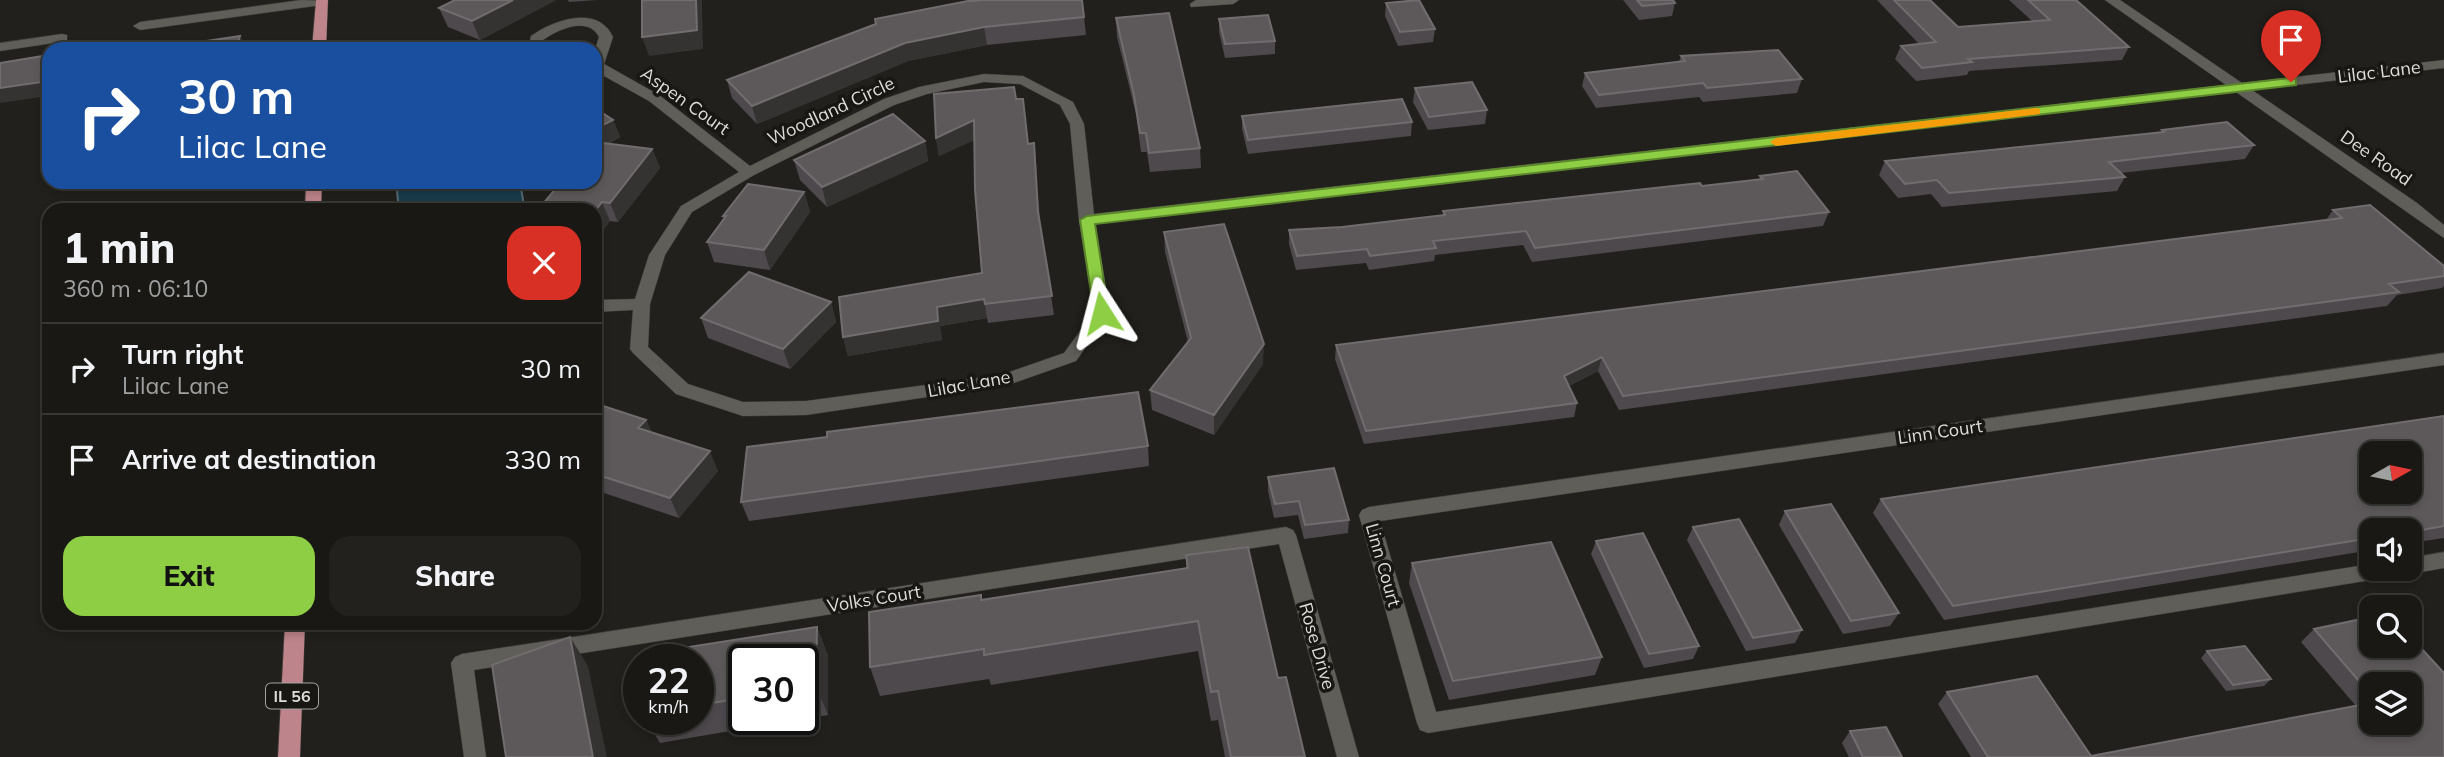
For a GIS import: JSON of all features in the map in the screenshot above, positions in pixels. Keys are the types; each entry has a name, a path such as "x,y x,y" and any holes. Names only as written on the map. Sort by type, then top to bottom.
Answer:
{"main road":[{"path":"319,42 322,0"},
{"name":"IL 56","path":"289,757 295,630"}],"street":[{"path":"140,26 322,0"},
{"path":"1196,4 1233,0"},
{"name":"Dee Road","path":"2111,0 2412,206 2444,233"},
{"name":"Aspen Court","path":"536,42 544,32 566,23 587,22 603,30 606,37 602,48"},
{"path":"0,47 62,38"},
{"name":"Lilac Lane","path":"642,304 639,349 682,389 743,409 806,408 1002,381 1070,358 1102,313 1087,220 2444,64"},
{"name":"Aspen Court","path":"602,68 654,98 749,172"},
{"name":"Woodland Circle","path":"642,304 657,255 686,209 749,172 889,102 924,90 984,78 1023,80 1066,102 1077,124 1087,220"},
{"path":"602,306 642,304"},
{"name":"Linn Court","path":"2359,574 1428,723 1369,515 2444,359"},
{"name":"Volks Court","path":"475,757 462,663 1286,535"},
{"name":"Rose Drive","path":"1286,535 1348,757"},
{"path":"2422,564 2444,560"}],"water":[{"path":"397,189 521,189 524,203 398,203"}],"building":[{"path":"455,0 513,0 472,21 439,8"},
{"path":"642,0 696,0 697,30 642,37"},
{"path":"1082,0 1084,17 984,27 905,43 752,106 727,80 876,24 875,19 968,1"},
{"path":"1419,0 1435,29 1400,32 1386,3"},
{"path":"1637,0 1673,0 1675,3 1642,6"},
{"path":"1894,0 1930,0 1958,27 2050,20 2028,0 2076,0 2129,47 1968,59 1972,62 1922,68 1901,46 1936,42"},
{"path":"1169,13 1200,148 1149,153 1146,133 1140,133 1116,18"},
{"path":"1268,15 1275,41 1225,44 1219,19"},
{"path":"240,36 238,42 200,42"},
{"path":"1778,50 1802,79 1707,88 1703,83 1599,95 1585,73 1685,61 1681,56"},
{"path":"42,56 42,82 0,88 0,63"},
{"path":"1472,82 1487,110 1429,117 1415,88"},
{"path":"1014,87 1016,99 1023,99 1028,144 1034,143 1038,212 1052,296 985,304 984,299 937,307 938,321 843,337 839,297 982,273 975,190 974,120 936,138 934,94"},
{"path":"1402,99 1412,122 1248,140 1242,116"},
{"path":"602,113 613,120 602,126"},
{"path":"893,114 925,141 822,187 794,160"},
{"path":"2227,122 2254,145 2109,162 2125,177 1949,193 1937,180 1905,184 1885,161 2164,132 2162,130"},
{"path":"602,143 652,149 610,203 544,203 555,189 602,189"},
{"path":"1797,171 1829,212 1535,248 1526,231 1433,241 1436,248 1370,256 1367,249 1297,256 1289,230 1342,227 1445,215 1443,211 1700,183 1702,186 1763,179 1760,176"},
{"path":"748,184 804,192 764,250 707,242 726,216 723,216"},
{"path":"2370,205 2444,266 2444,276 2389,284 2399,292 1623,396 1602,357 1564,376 1577,403 1366,431 1336,345 2342,218 2333,210"},
{"path":"1224,224 1264,344 1214,415 1150,390 1191,338 1164,232"},
{"path":"749,272 831,302 783,349 701,318"},
{"path":"1138,392 1148,446 741,502 747,447 827,437 827,432"},
{"path":"602,406 646,420 638,428 710,451 670,498 602,476"},
{"path":"2444,416 2444,526 2422,530 2422,518 2359,518 2359,540 1953,606 1881,499"},
{"path":"1334,468 1349,520 1305,525 1299,501 1275,504 1268,477"},
{"path":"1831,504 1899,613 1851,621 1785,511"},
{"path":"1739,519 1802,630 1753,638 1693,527"},
{"path":"1643,533 1699,646 1649,654 1596,541"},
{"path":"1551,542 1602,657 1453,681 1412,563"},
{"path":"1248,547 1278,678 1286,677 1305,757 1231,757 1218,691 1211,692 1198,621 984,655 984,649 870,667 869,612 981,595 981,600 1188,568 1186,555"},
{"path":"2359,620 2359,658 2422,658 2422,649 2444,673 2444,757 1988,757 1947,692 2037,676 2091,756 2359,705 2359,735 2422,735 2422,672 2359,672 2359,681 2314,629"},
{"path":"817,627 817,644 728,644 728,700 714,703 714,644 708,644"},
{"path":"570,637 593,757 506,757 492,665"},
{"path":"2245,646 2271,679 2233,685 2207,651"},
{"path":"1886,727 1902,757 1863,757 1850,731"}],"slow traffic":[{"path":"1776,142 2036,111"}],"route":[{"path":"1102,313 1087,220 1307,197 2291,82"}]}
